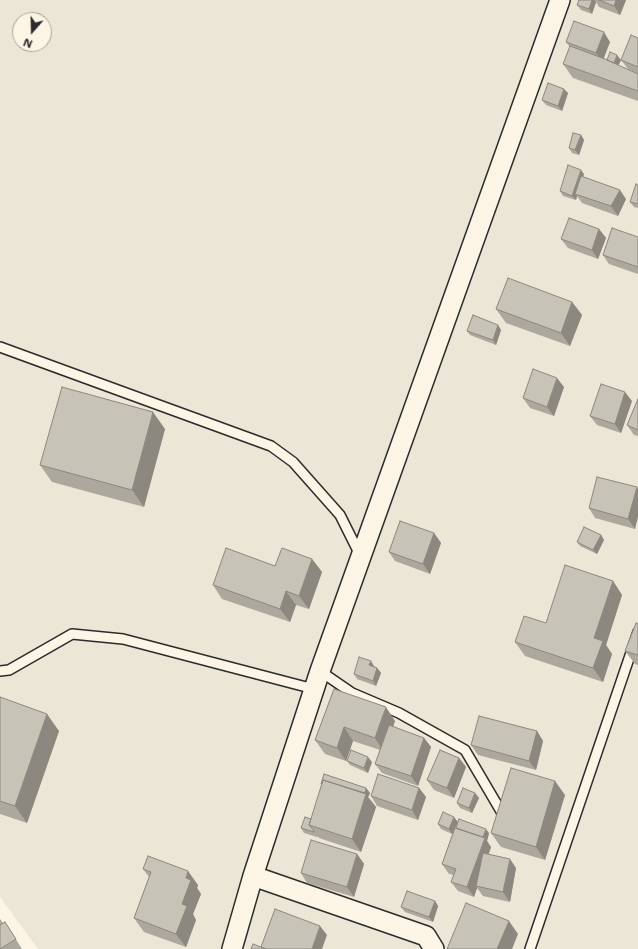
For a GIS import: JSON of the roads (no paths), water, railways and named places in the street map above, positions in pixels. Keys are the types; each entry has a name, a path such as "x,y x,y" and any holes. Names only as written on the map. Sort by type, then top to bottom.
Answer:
{"street":[{"path":"232,949 253,876 320,671 560,0"},
{"path":"253,876 426,936 434,949"}],"lane":[{"path":"0,347 271,446 293,462 340,516 361,558"},
{"path":"530,949 638,632"},
{"path":"0,671 9,670 72,634 123,639 314,689"},
{"path":"320,671 352,693 399,713 465,750 502,813"}]}
